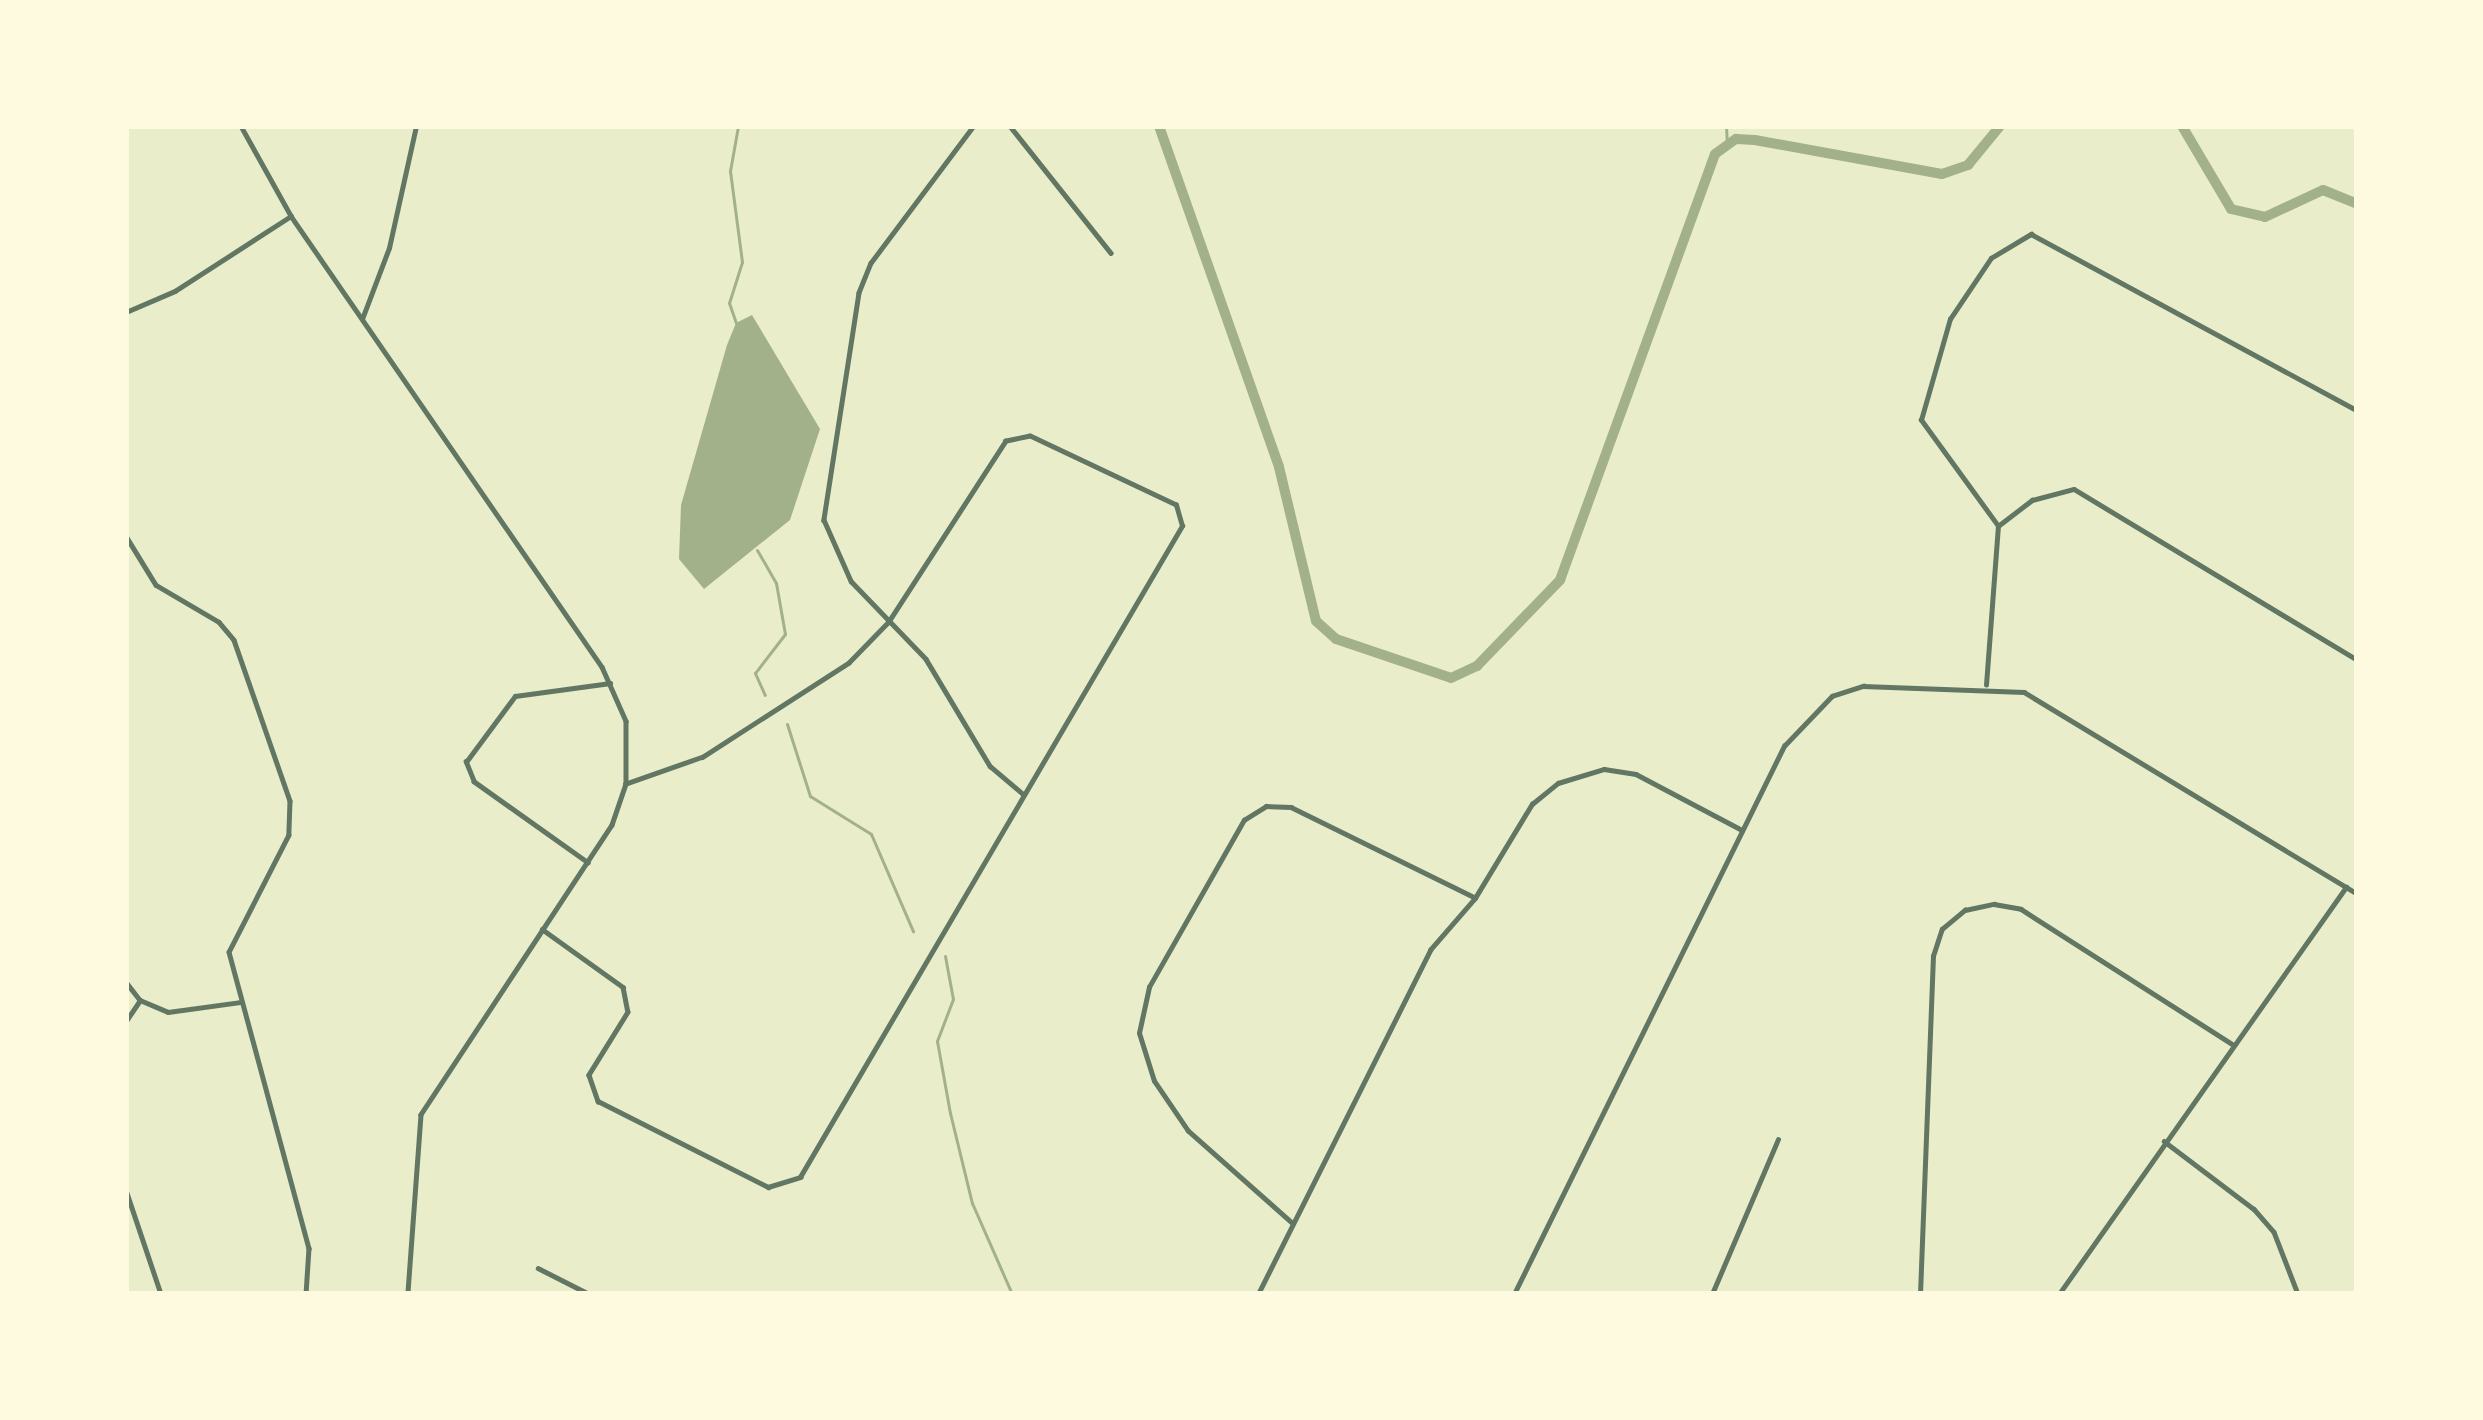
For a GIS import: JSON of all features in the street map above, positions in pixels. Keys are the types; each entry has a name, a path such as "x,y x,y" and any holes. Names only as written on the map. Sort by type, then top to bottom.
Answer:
{"street":[{"path":"241,126 291,216 610,683 626,721 626,784 588,863 421,1115 408,1294"},
{"path":"362,319 383,270 416,126"},
{"path":"974,126 871,263 830,445 824,504 830,541 851,581 926,659 990,766 1022,793"},
{"path":"1010,126 1111,253"},
{"path":"126,312 176,291 291,216"},
{"path":"1986,685 1998,526 1921,419 1950,320 1991,258 2031,234 2357,410"},
{"path":"542,929 623,987 628,1012 589,1076 598,1101 768,1187 800,1177 1182,526 1176,506 1030,436 1006,441 889,622 836,674 719,748 626,784"},
{"path":"1998,526 2032,500 2074,489 2357,660"},
{"path":"126,536 156,585 219,622 234,640 290,802 290,835 229,952 309,1248 306,1294"},
{"path":"588,863 474,782 466,762 515,696 610,683"},
{"path":"1514,1294 1799,722 1832,696 1863,686 1986,685 2067,711 2357,894"},
{"path":"1258,1294 1430,950 1475,898 1532,804 1580,773 1636,773 1742,830"},
{"path":"1293,1224 1188,1131 1154,1081 1139,1033 1149,987 1244,820 1267,806 1292,807 1475,898"},
{"path":"2059,1294 2163,1140 2346,887"},
{"path":"1920,1294 1933,956 1942,929 1965,910 2021,909 2232,1043"},
{"path":"126,982 140,1000 169,1012 243,1001"},
{"path":"126,1021 140,1000"},
{"path":"1712,1294 1778,1139"},
{"path":"2163,1140 2254,1209 2274,1232 2299,1294 2344,1294"},
{"path":"126,1190 161,1294"},
{"path":"538,1268 589,1294"}],"shaded area":[{"path":"752,315 820,429 790,520 704,589 679,559 681,505 727,345 736,323"}],"waterway":[{"path":"736,323 729,303 742,262 730,171 738,126"},
{"path":"1159,126 1279,467 1316,621 1336,639 1451,678 1477,666 1560,580 1715,154 1736,139 1755,140 1942,174 1968,165 2000,126"},
{"path":"1726,126 1727,145"},
{"path":"2182,126 2231,209 2265,217 2323,190 2357,204"},
{"path":"757,550 776,583 785,634 755,673 765,695"},
{"path":"787,724 810,796 871,834 913,931"},
{"path":"945,956 953,999 937,1041 950,1113 972,1203 1012,1294"}]}
